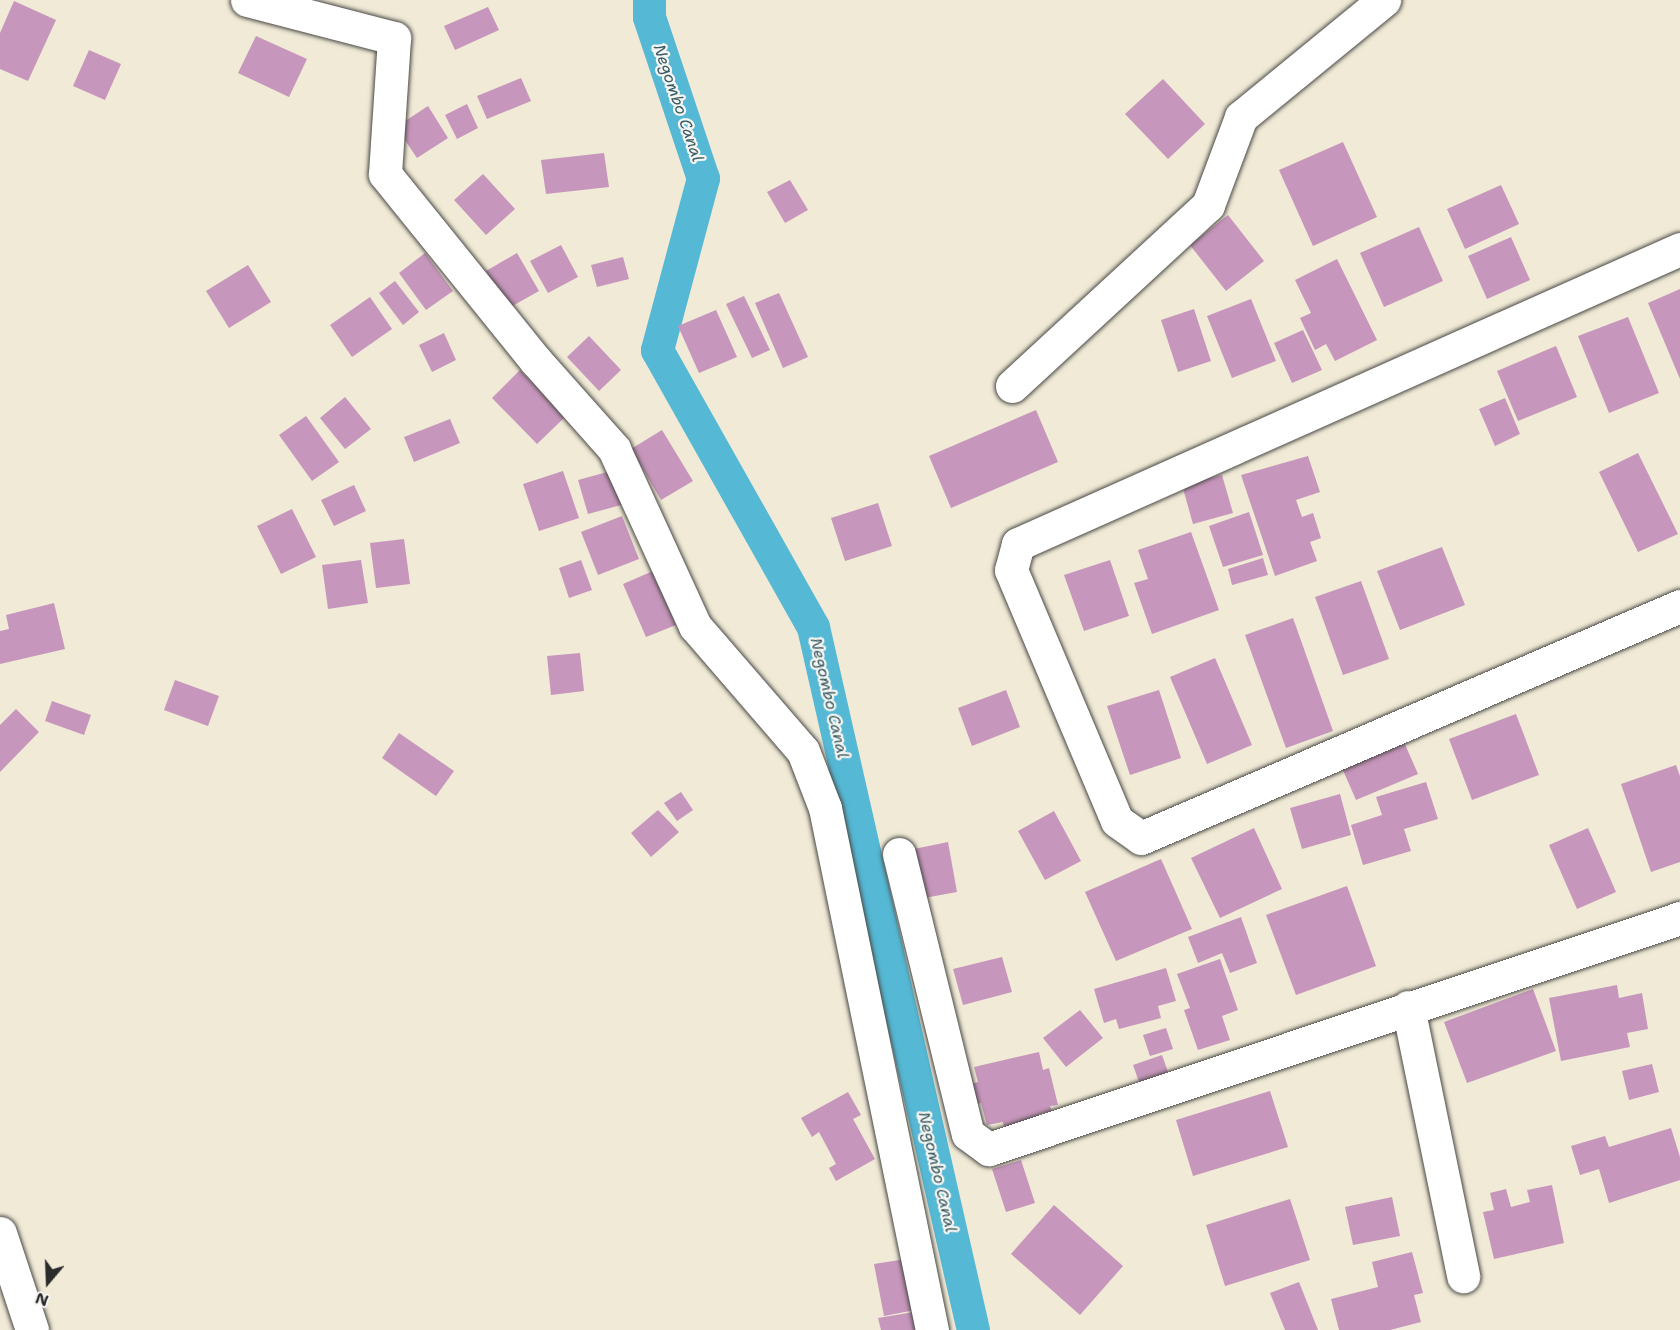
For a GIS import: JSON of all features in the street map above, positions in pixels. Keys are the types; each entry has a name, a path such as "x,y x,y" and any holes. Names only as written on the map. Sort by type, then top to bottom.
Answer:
{"street":[{"path":"247,0 394,38 386,174 536,361 614,449 695,626 803,751 825,808 932,1330"},
{"path":"1012,386 1208,205 1241,117 1384,0"},
{"path":"1680,249 1018,544 1011,570 1117,821 1141,838 1680,606"},
{"path":"899,854 968,1134 989,1149 1408,1007 1680,918"},
{"path":"1408,1007 1463,1276"},
{"path":"0,1233 32,1330"}],"building":[{"path":"14,1 56,20 28,81 0,69 0,33"},
{"path":"488,7 499,30 455,50 444,26"},
{"path":"256,36 307,59 289,97 238,73"},
{"path":"89,50 121,64 105,100 73,86"},
{"path":"521,78 531,101 487,119 477,96"},
{"path":"1163,79 1205,124 1168,159 1125,114"},
{"path":"467,104 478,128 457,139 445,115"},
{"path":"428,106 448,138 417,158 396,127"},
{"path":"1343,142 1377,217 1313,246 1279,170"},
{"path":"604,153 609,187 546,194 541,160"},
{"path":"483,174 515,209 486,235 454,200"},
{"path":"790,180 808,210 785,223 767,192"},
{"path":"1501,185 1519,224 1465,249 1447,209"},
{"path":"1228,215 1264,261 1226,291 1190,245"},
{"path":"1419,227 1443,281 1384,307 1360,253"},
{"path":"1511,237 1530,280 1487,299 1468,256"},
{"path":"561,245 578,277 548,293 530,261"},
{"path":"425,253 453,291 426,310 399,273"},
{"path":"517,253 539,291 507,309 486,271"},
{"path":"623,257 629,279 597,287 591,265"},
{"path":"1337,259 1377,340 1335,361 1326,344 1315,350 1300,318 1311,313 1295,280"},
{"path":"248,265 271,302 229,328 206,291"},
{"path":"395,281 419,312 403,325 379,293"},
{"path":"1680,289 1680,379 1648,303"},
{"path":"779,293 808,357 783,368 755,303"},
{"path":"744,296 770,350 752,358 726,304"},
{"path":"370,297 392,329 352,357 330,325"},
{"path":"1251,299 1276,361 1232,378 1207,316"},
{"path":"1194,309 1211,361 1178,372 1161,320"},
{"path":"716,310 737,357 699,373 678,326"},
{"path":"1628,317 1659,393 1609,413 1578,336"},
{"path":"1303,330 1322,370 1292,383 1274,343"},
{"path":"444,333 456,360 432,372 419,345"},
{"path":"589,336 621,370 599,391 567,357"},
{"path":"1556,346 1577,397 1518,421 1497,371"},
{"path":"520,370 565,417 537,444 492,398"},
{"path":"345,397 371,429 345,449 320,418"},
{"path":"1505,398 1520,434 1495,446 1479,409"},
{"path":"1036,410 1058,462 951,508 929,456"},
{"path":"306,416 339,462 312,481 279,435"},
{"path":"450,419 460,443 414,462 404,437"},
{"path":"662,430 693,481 661,500 631,449"},
{"path":"1638,453 1678,534 1638,552 1599,472"},
{"path":"1308,456 1320,492 1296,500 1302,517 1313,513 1321,538 1310,542 1317,561 1275,576 1241,475"},
{"path":"563,471 579,518 539,531 523,484"},
{"path":"611,471 621,505 588,514 578,480"},
{"path":"1222,475 1233,513 1193,524 1182,485"},
{"path":"354,485 366,511 334,526 321,500"},
{"path":"878,503 892,546 845,561 831,518"},
{"path":"292,509 316,557 281,574 257,526"},
{"path":"1249,512 1263,555 1223,567 1209,526"},
{"path":"622,516 639,559 598,575 581,532"},
{"path":"1191,532 1219,610 1152,634 1134,583 1148,579 1138,550"},
{"path":"404,539 410,584 376,588 370,543"},
{"path":"1442,547 1465,605 1400,630 1377,571"},
{"path":"1263,558 1268,575 1232,585 1228,569"},
{"path":"361,560 368,603 328,609 322,565"},
{"path":"581,560 592,590 569,598 559,568"},
{"path":"1110,560 1129,616 1084,631 1064,575"},
{"path":"653,571 676,625 646,637 623,584"},
{"path":"1361,581 1389,659 1343,675 1315,597"},
{"path":"54,603 65,649 0,664 0,631 9,629 6,615"},
{"path":"1293,618 1333,731 1286,748 1245,635"},
{"path":"580,653 584,691 551,695 547,656"},
{"path":"1215,658 1252,745 1207,764 1170,677"},
{"path":"175,680 219,696 208,726 164,710"},
{"path":"1006,690 1020,727 972,746 958,708"},
{"path":"1159,690 1181,758 1130,775 1107,706"},
{"path":"52,701 91,715 84,735 45,721"},
{"path":"16,709 39,732 0,772 0,725"},
{"path":"1516,714 1539,775 1472,800 1449,739"},
{"path":"399,733 454,771 436,796 382,758"},
{"path":"1404,742 1418,774 1356,800 1342,768"},
{"path":"1676,765 1680,776 1680,862 1651,872 1621,784"},
{"path":"1426,782 1438,819 1404,829 1411,851 1363,865 1351,825 1382,815 1376,797"},
{"path":"681,792 693,810 677,821 664,803"},
{"path":"1340,794 1351,835 1302,849 1290,808"},
{"path":"658,810 679,832 651,857 631,833"},
{"path":"1054,811 1081,861 1045,880 1018,831"},
{"path":"1254,828 1282,889 1220,918 1191,858"},
{"path":"1588,828 1616,892 1577,909 1549,845"},
{"path":"948,842 957,892 924,898 914,849"},
{"path":"1161,859 1192,929 1116,961 1085,892"},
{"path":"1347,886 1376,966 1296,995 1266,915"},
{"path":"1241,917 1257,963 1230,973 1222,953 1198,963 1188,937"},
{"path":"1002,957 1012,992 963,1005 953,969"},
{"path":"1220,959 1238,1010 1222,1016 1230,1040 1198,1050 1184,1010 1190,1008 1177,974"},
{"path":"1166,968 1176,1001 1158,1006 1161,1018 1119,1029 1116,1019 1104,1023 1094,989"},
{"path":"1617,985 1619,998 1642,993 1648,1029 1627,1033 1630,1047 1561,1061 1549,998"},
{"path":"1533,989 1556,1051 1467,1083 1444,1022"},
{"path":"1080,1010 1103,1038 1066,1067 1043,1038"},
{"path":"1166,1028 1173,1049 1150,1056 1143,1035"},
{"path":"1039,1052 1043,1070 1049,1068 1058,1105 1050,1106 1052,1111 1039,1114 1042,1124 1005,1132 1003,1122 987,1125 981,1103 972,1106 967,1085 978,1082 974,1067"},
{"path":"1162,1055 1168,1072 1139,1082 1133,1065"},
{"path":"1652,1064 1659,1092 1629,1100 1622,1071"},
{"path":"1270,1091 1288,1147 1193,1176 1176,1120"},
{"path":"848,1092 861,1115 853,1119 875,1159 836,1181 829,1168 836,1164 819,1132 812,1137 801,1118"},
{"path":"1671,1128 1680,1157 1680,1180 1609,1203 1599,1169 1580,1175 1571,1146 1605,1136 1609,1147"},
{"path":"1021,1160 1035,1203 1006,1212 992,1169"},
{"path":"1552,1185 1564,1243 1494,1259 1483,1212 1494,1210 1490,1193 1506,1189 1511,1207 1530,1202 1527,1190"},
{"path":"1392,1197 1400,1236 1353,1245 1345,1207"},
{"path":"1290,1199 1310,1260 1225,1286 1206,1225"},
{"path":"1054,1205 1123,1266 1080,1315 1011,1254"},
{"path":"1412,1252 1423,1293 1414,1295 1421,1322 1390,1330 1339,1330 1331,1299 1378,1287 1372,1262"},
{"path":"906,1259 915,1310 884,1316 874,1264"},
{"path":"1299,1282 1318,1330 1285,1330 1270,1293"},
{"path":"914,1312 917,1330 881,1330 878,1318"}],"waterway":[{"name":"Negombo Canal","path":"649,0 649,17 703,178 657,350 813,627 973,1330"}]}
